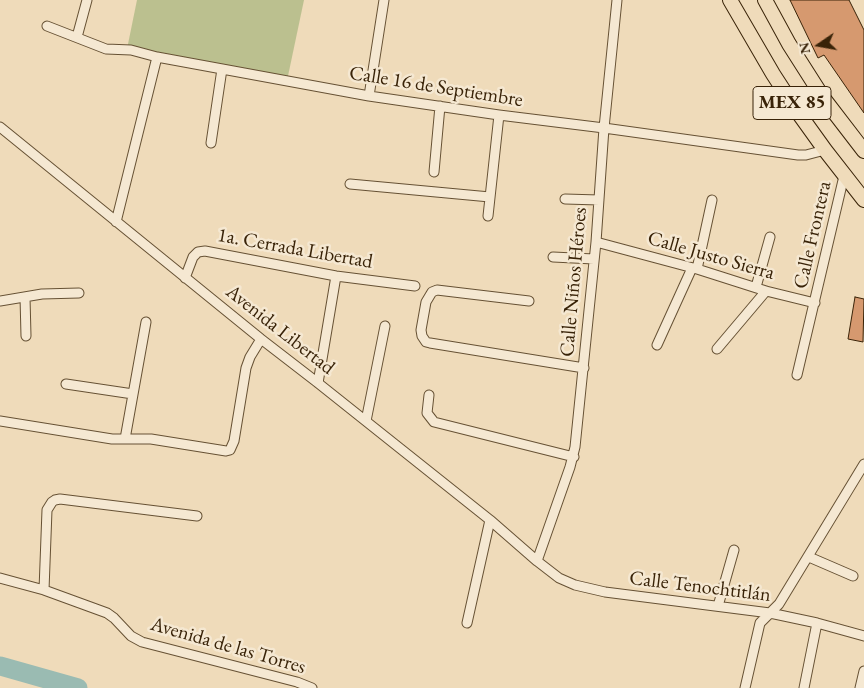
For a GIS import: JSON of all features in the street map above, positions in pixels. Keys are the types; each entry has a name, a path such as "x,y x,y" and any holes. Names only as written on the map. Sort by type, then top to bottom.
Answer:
{"main road":[{"name":"MEX 85","path":"730,0 773,74 825,150 864,200"},
{"name":"MEX 85","path":"764,0 824,99 864,151"}],"street":[{"path":"76,38 87,0"},
{"path":"368,96 384,0"},
{"name":"Calle Niños Héroes","path":"537,561 574,457 596,242 604,128 617,0"},
{"name":"Calle 16 de Septiembre","path":"47,26 106,49 131,50 157,57 368,96 798,155 825,150"},
{"path":"116,222 157,57"},
{"path":"211,143 222,69"},
{"path":"434,172 440,106"},
{"path":"488,216 499,115"},
{"name":"Avenida Libertad","path":"0,127 261,339 318,382 490,520 537,561"},
{"name":"Calle Frontera","path":"797,375 844,176"},
{"path":"350,184 490,197"},
{"path":"566,199 599,200"},
{"path":"657,345 695,269 712,200"},
{"path":"756,287 770,237"},
{"name":"Calle Justo Sierra","path":"596,242 815,303"},
{"name":"1a. Cerrada Libertad","path":"185,278 193,257 198,252 205,251 336,276 415,286"},
{"path":"553,257 594,259"},
{"path":"318,382 336,276"},
{"path":"529,301 437,290 432,292 426,302 421,330 422,336 426,342 430,343 584,368"},
{"path":"717,349 766,290"},
{"path":"0,301 42,294 79,292"},
{"path":"25,297 26,336"},
{"path":"125,439 146,322"},
{"path":"366,421 385,326"},
{"path":"0,421 125,439 151,439 220,451 230,450 234,441 246,368 250,356 261,339"},
{"path":"66,384 133,394"},
{"path":"429,395 427,413 434,422 574,457"},
{"path":"746,688 760,623 780,604 864,464"},
{"path":"44,590 48,510 52,502 60,499 197,516"},
{"path":"468,623 490,520"},
{"path":"718,606 734,550"},
{"path":"809,557 853,576"},
{"name":"Calle Tenochtitlán","path":"537,561 559,578 588,588 618,594 770,613 864,636"},
{"name":"Avenida de las Torres","path":"0,578 44,590 107,613 131,636 142,642 297,682 312,688"},
{"path":"804,688 817,623"},
{"path":"860,688 864,672"}],"green space":[{"path":"137,0 304,0 288,76 127,49"}],"building":[{"path":"790,0 849,0 864,30 864,113 824,55 818,58"},
{"path":"855,297 864,299 863,342 848,339"}],"waterway":[{"path":"0,666 78,688"}]}
